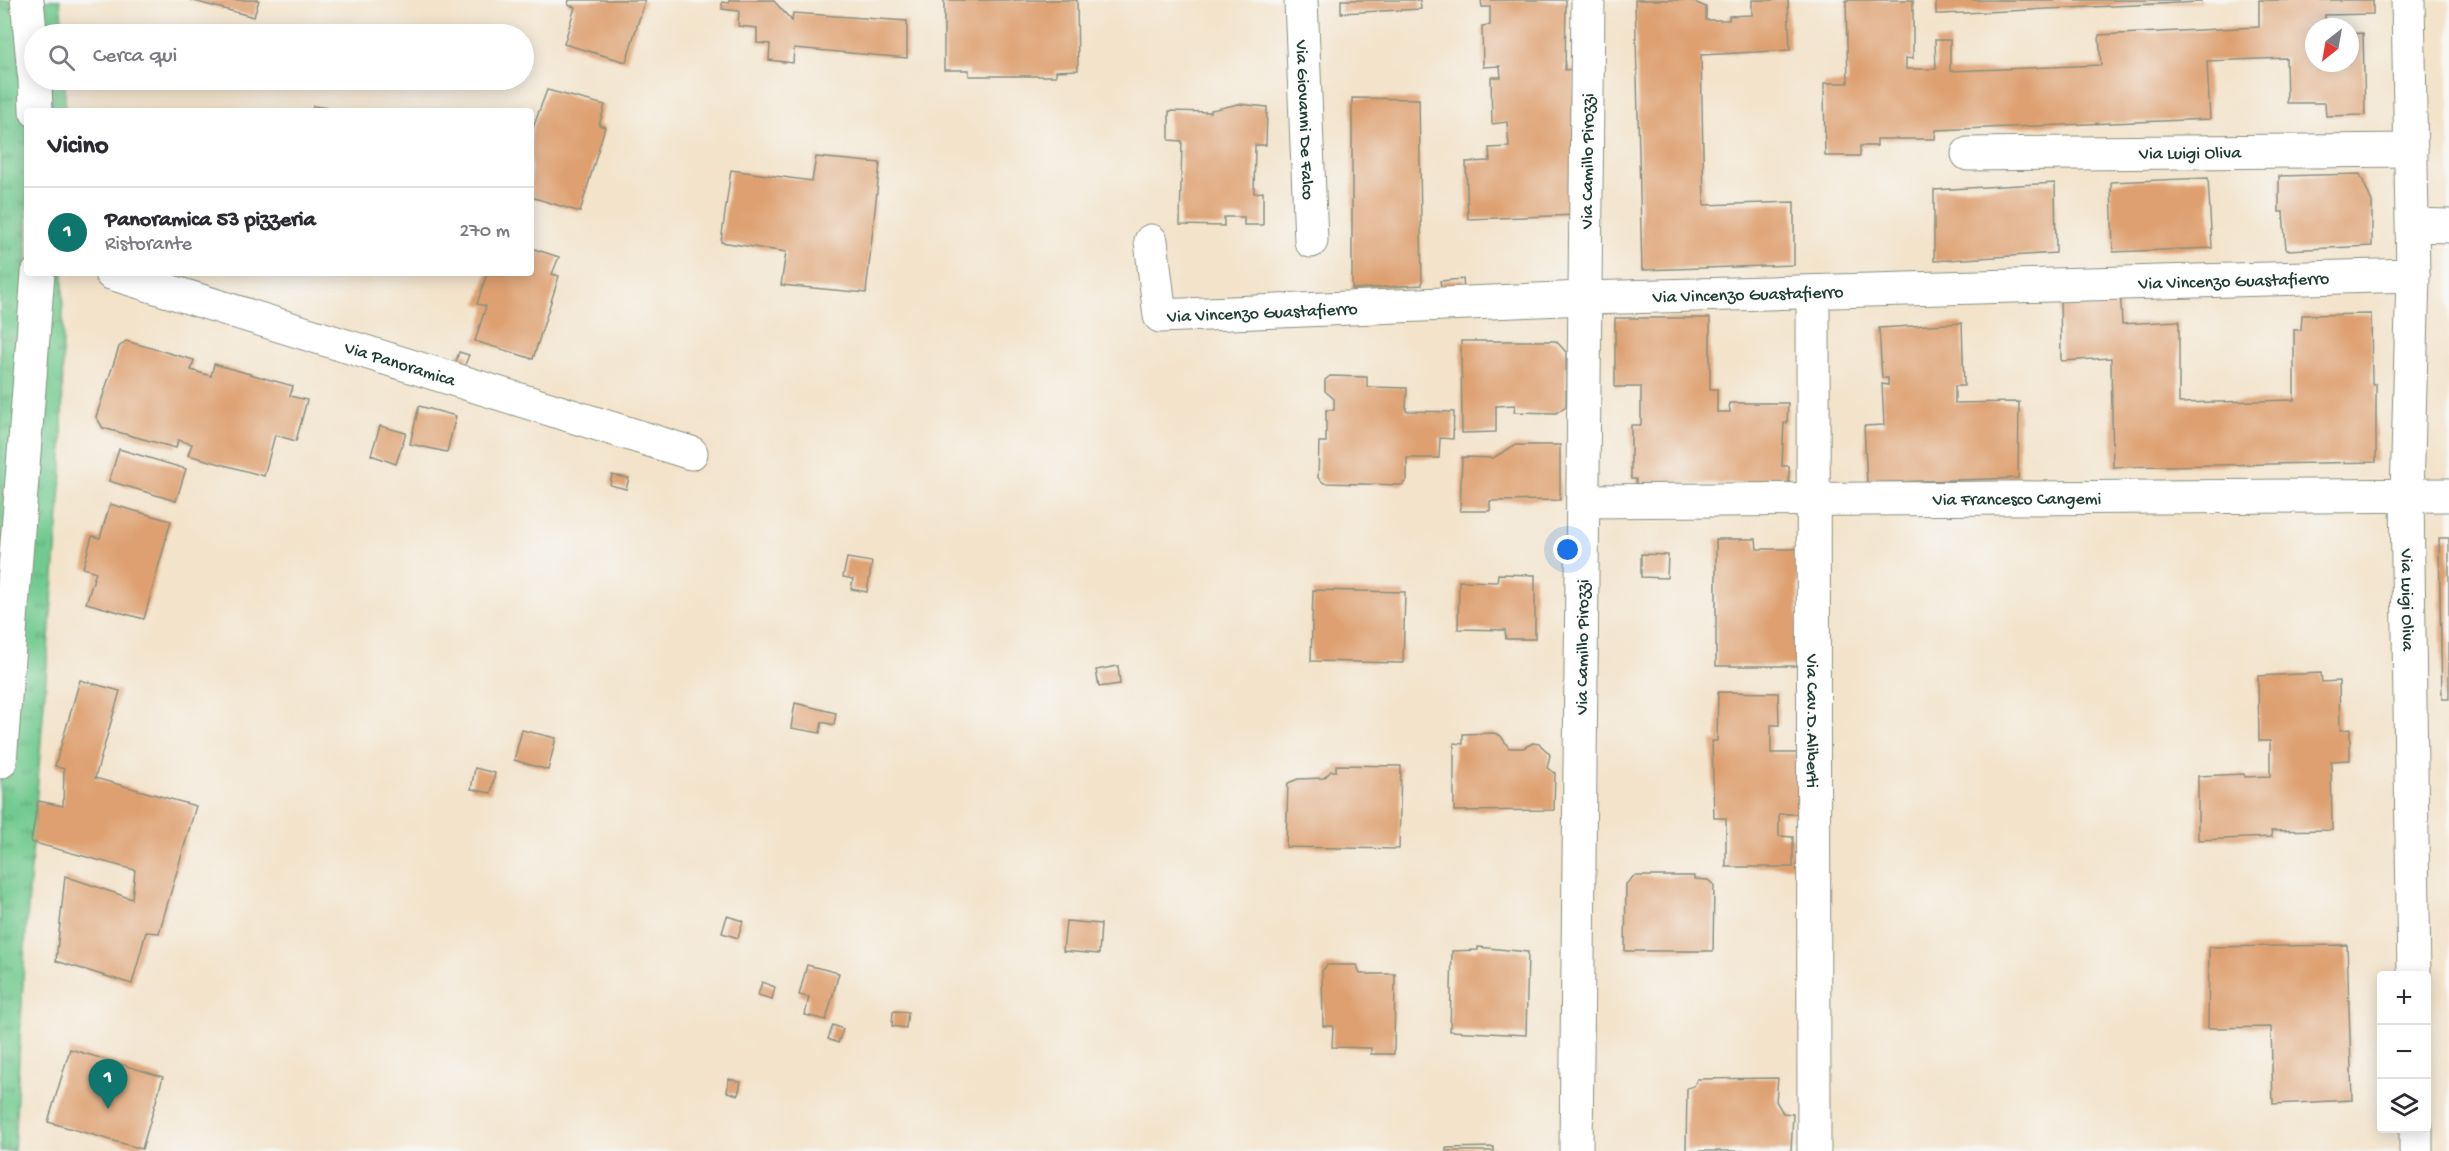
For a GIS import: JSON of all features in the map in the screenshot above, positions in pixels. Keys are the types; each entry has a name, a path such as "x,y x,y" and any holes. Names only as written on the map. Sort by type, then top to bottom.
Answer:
{"street":[{"path":"27,0 29,24"},
{"name":"Via Giovanni De Falco","path":"1301,0 1311,241"},
{"name":"Via Camillo Pirozzi","path":"1576,1151 1588,0"},
{"name":"Via Luigi Oliva","path":"2408,0 2413,275 2407,495 2414,971"},
{"path":"35,90 36,108"},
{"name":"Via Luigi Oliva","path":"1968,154 2411,150"},
{"path":"2413,225 2449,226"},
{"name":"Via Vincenzo Guastafierro","path":"1151,241 1160,316 1585,298 2413,275"},
{"path":"0,762 38,276"},
{"name":"Via Panoramica","path":"121,276 691,453"},
{"name":"Via Cav.D.Aliberti","path":"1813,292 1811,499 1814,1151"},
{"name":"Via Francesco Cangemi","path":"1583,501 2449,495"},
{"path":"2416,1133 2416,1151"}],"green space":[{"path":"0,0 60,0 62,24 24,24 24,90 65,90 65,108 24,108 24,276 63,276 62,473 25,944 14,1151 0,1151"}],"building":[{"path":"190,0 259,0 254,17"},
{"path":"569,0 645,0 626,62 564,44 575,7 568,5"},
{"path":"729,0 773,0 792,21 793,13 907,21 907,58 794,48 793,63 769,60 770,44 757,43 757,28 738,26 739,11 722,9 722,2 729,3"},
{"path":"944,0 1077,0 1078,70 1056,71 1056,76 969,76 969,70 944,70"},
{"path":"1341,0 1420,0 1421,9 1341,13"},
{"path":"1481,0 1566,0 1565,70 1574,69 1578,215 1468,219 1466,162 1490,161 1489,148 1509,147 1507,122 1492,124 1491,77 1501,77 1500,66 1483,67 1482,26 1490,25 1490,7 1482,7"},
{"path":"1635,0 1690,0 1706,7 1706,20 1729,20 1729,16 1752,15 1752,0 1788,0 1790,50 1701,55 1704,205 1794,202 1794,265 1642,270"},
{"path":"1846,0 1913,0 1913,59 1906,58 1906,69 1936,69 1935,40 1950,40 1950,71 2101,65 2099,35 2259,27 2259,0 2373,0 2373,14 2325,15 2325,18 2305,18 2305,72 2359,72 2359,33 2363,33 2365,115 2326,116 2325,103 2287,103 2286,58 2207,61 2210,119 1936,130 1935,139 1877,139 1877,146 1860,146 1860,156 1825,156 1824,83 1848,83"},
{"path":"1936,0 2201,0 2201,2 1936,14"},
{"path":"547,90 605,105 599,125 605,127 580,212 534,198 534,125"},
{"path":"1352,98 1419,99 1422,285 1352,289"},
{"path":"1239,104 1267,107 1266,145 1255,145 1254,193 1263,192 1263,225 1244,225 1244,217 1224,217 1224,226 1180,225 1182,141 1169,140 1169,111 1211,112 1211,110"},
{"path":"816,157 880,163 866,293 781,285 786,252 721,242 731,170 812,181"},
{"path":"2360,174 2372,202 2372,246 2286,250 2283,212 2279,212 2279,176"},
{"path":"2208,178 2212,248 2113,252 2111,182"},
{"path":"2055,183 2056,253 1934,261 1934,190"},
{"path":"534,249 559,257 552,274 559,276 533,359 475,341 486,306 477,304 486,276 534,276"},
{"path":"1463,279 1465,301 1443,303 1440,281"},
{"path":"2120,288 2122,324 2179,321 2179,403 2294,400 2294,330 2301,330 2302,315 2371,314 2372,384 2376,384 2376,462 2113,467 2111,358 2061,361 2060,292"},
{"path":"1615,318 1710,318 1710,389 1717,389 1717,412 1730,412 1729,403 1788,403 1787,423 1784,423 1782,466 1789,466 1789,484 1636,484 1636,479 1631,479 1631,425 1641,425 1641,387 1615,387"},
{"path":"1962,323 1964,386 1955,386 1955,403 2019,402 2018,478 1867,483 1864,426 1884,425 1882,384 1888,385 1888,378 1882,378 1879,328"},
{"path":"126,341 194,360 191,370 211,376 214,364 293,386 290,396 307,400 296,441 275,435 264,476 188,455 192,444 178,440 176,448 103,428 96,417 119,347"},
{"path":"1461,341 1556,341 1566,352 1566,406 1556,413 1514,412 1515,405 1496,406 1496,432 1462,433"},
{"path":"459,352 469,355 464,367 455,364"},
{"path":"1330,376 1367,377 1367,387 1407,388 1406,411 1454,412 1453,439 1440,438 1439,458 1407,458 1407,480 1402,485 1324,483 1318,478 1319,442 1326,442 1326,410 1334,410 1334,399 1325,391 1325,380"},
{"path":"419,406 456,416 447,452 410,444"},
{"path":"380,426 406,433 396,464 371,455"},
{"path":"1515,445 1560,445 1560,500 1490,501 1490,511 1460,511 1462,457 1493,458"},
{"path":"119,449 186,469 176,501 109,481"},
{"path":"612,475 629,478 626,489 610,485"},
{"path":"110,504 171,521 144,619 86,603 96,572 83,568 92,536 100,538"},
{"path":"2439,538 2449,538 2449,699 2442,699"},
{"path":"1716,539 1756,539 1757,549 1798,549 1798,666 1716,666"},
{"path":"1641,554 1668,555 1667,578 1641,577"},
{"path":"847,558 872,562 867,592 851,589 853,579 843,577"},
{"path":"1498,574 1535,575 1535,639 1506,639 1505,630 1458,629 1459,581 1497,582"},
{"path":"1313,590 1405,592 1403,663 1311,661"},
{"path":"1118,666 1120,684 1099,687 1096,670"},
{"path":"2321,673 2322,682 2339,681 2340,730 2350,729 2350,760 2331,761 2332,830 2271,831 2272,837 2198,840 2198,776 2244,774 2245,777 2270,776 2270,741 2259,741 2258,676"},
{"path":"80,680 120,691 95,778 196,806 159,933 146,932 132,984 56,961 65,876 132,899 135,870 31,842 38,801 63,806 64,769 55,766"},
{"path":"1718,692 1778,693 1779,725 1771,725 1771,753 1804,753 1803,814 1779,814 1779,836 1793,837 1793,867 1726,867 1726,818 1714,818 1712,741 1717,741"},
{"path":"795,703 836,713 834,725 822,722 820,733 791,728"},
{"path":"522,730 556,738 548,770 514,760"},
{"path":"1494,733 1501,736 1509,748 1523,748 1533,743 1539,744 1548,752 1550,755 1547,768 1555,773 1554,810 1454,811 1454,743 1463,744 1463,734"},
{"path":"1336,765 1401,766 1399,849 1286,847 1288,783 1298,779 1324,778 1331,771 1336,771"},
{"path":"475,768 495,773 491,793 471,789"},
{"path":"1634,876 1694,876 1694,879 1708,880 1714,885 1713,951 1625,951 1626,884"},
{"path":"727,916 743,921 738,938 722,933"},
{"path":"1066,921 1101,924 1099,954 1063,951"},
{"path":"2347,945 2352,1100 2273,1104 2271,1027 2208,1028 2209,947"},
{"path":"1478,947 1528,952 1526,1035 1450,1031 1452,951 1478,950"},
{"path":"807,965 839,973 826,1020 805,1015 809,997 799,995"},
{"path":"1327,965 1357,965 1360,974 1395,974 1394,1054 1371,1054 1371,1048 1332,1047 1333,1026 1323,1026 1322,971"},
{"path":"762,982 775,987 772,999 758,995"},
{"path":"893,1011 908,1012 906,1028 892,1026"},
{"path":"833,1025 843,1029 838,1043 828,1039"},
{"path":"70,1049 163,1077 142,1149 48,1122"},
{"path":"1778,1078 1776,1101 1783,1113 1793,1114 1791,1151 1686,1151 1687,1088 1694,1086 1697,1079"},
{"path":"729,1079 741,1082 738,1095 727,1092"},
{"path":"1494,1147 1494,1151 1446,1151 1446,1148"}],"place":[{"name":"Panoramica 53 pizzeria","path":"108,1109"}]}
